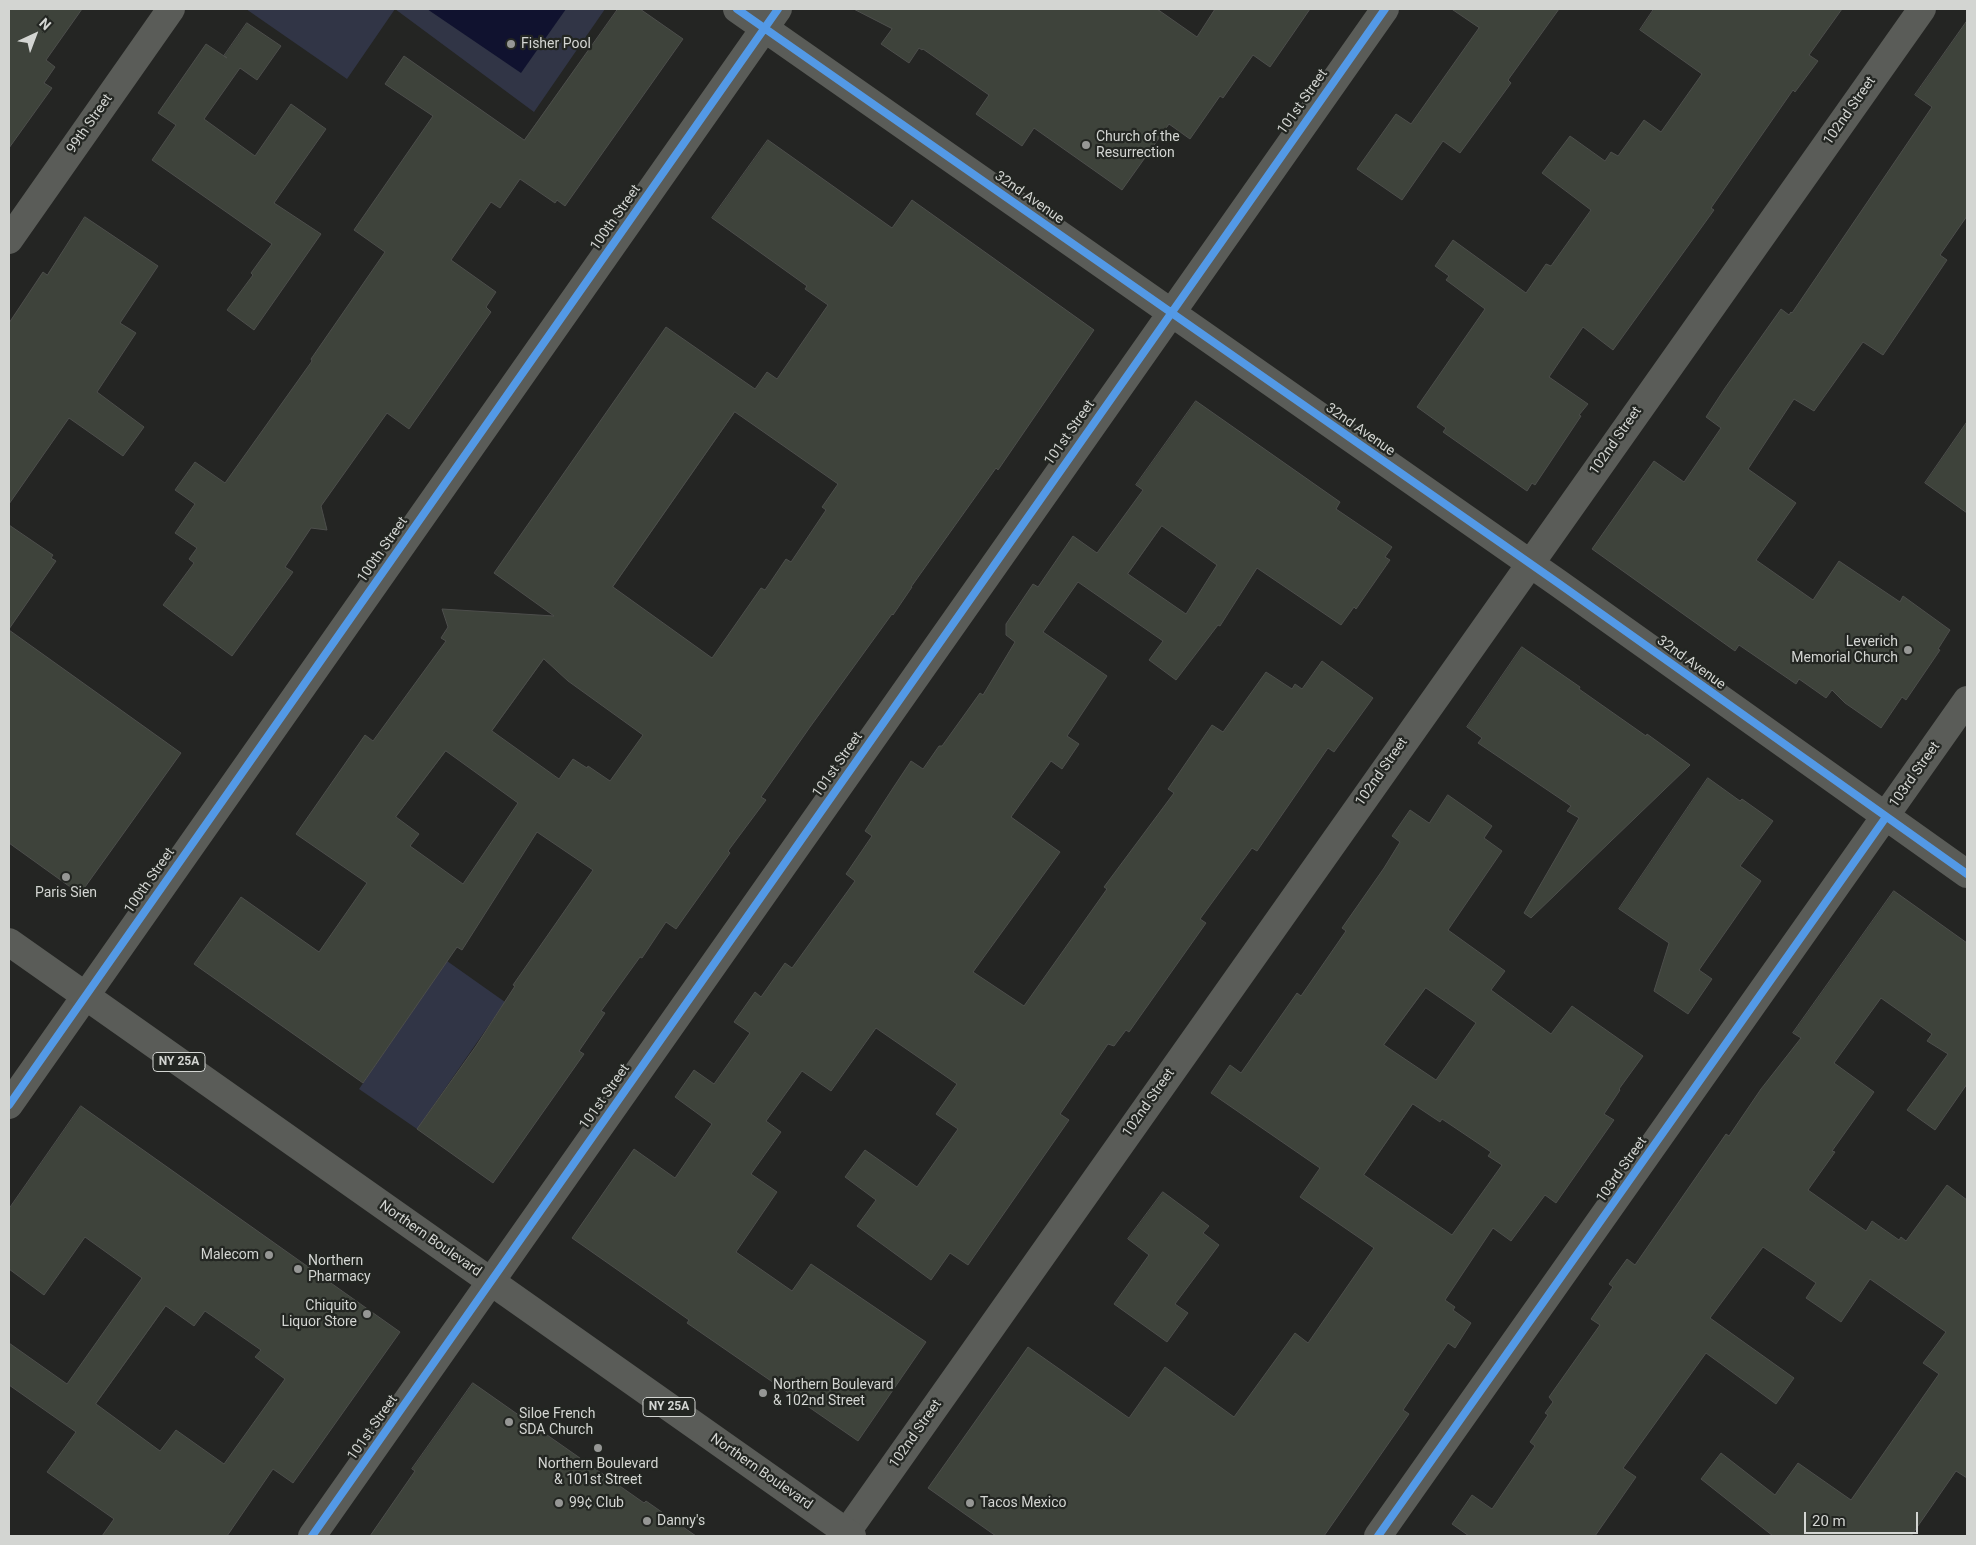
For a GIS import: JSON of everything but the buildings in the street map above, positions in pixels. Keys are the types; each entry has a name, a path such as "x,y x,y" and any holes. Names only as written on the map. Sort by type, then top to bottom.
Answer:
{"street":[{"name":"99th Street","path":"9,240 171,9"},
{"name":"32nd Avenue","path":"737,9 771,18 1170,312 1529,563 1967,874"},
{"name":"101st Street","path":"312,1536 1170,312 1385,9"},
{"name":"102nd Street","path":"847,1535 1529,563 1922,9"},
{"name":"100th Street","path":"9,1105 771,18"},
{"name":"103rd Street","path":"1378,1536 1967,700"},
{"name":"Northern Boulevard","path":"9,942 847,1535"}],"shaded area":[{"path":"246,9 395,9 347,79"},
{"name":"Fisher Pool","path":"395,9 605,9 534,112"},
{"path":"427,9 566,9 521,73"},
{"path":"447,961 505,1002 417,1129 359,1089"}],"cycle path":[{"path":"737,9 1558,583 1967,874"},
{"path":"9,1105 778,9"},
{"path":"312,1536 1385,9"},
{"path":"1378,1536 1886,817"}],"place":[{"name":"Fisher Pool","path":"511,44"},
{"name":"Church of the Resurrection","path":"1086,145"},
{"name":"Leverich Memorial Church","path":"1908,650"},
{"name":"Paris Sien","path":"66,877"},
{"name":"Malecom","path":"269,1255"},
{"name":"Northern Pharmacy","path":"298,1269"},
{"name":"Chiquito Liquor Store","path":"367,1314"},
{"name":"Northern Boulevard & 102nd Street","path":"763,1393"},
{"name":"Siloe French SDA Church","path":"509,1422"},
{"name":"Northern Boulevard & 101st Street","path":"598,1448"},
{"name":"99¢ Club","path":"559,1503"},
{"name":"Tacos Mexico","path":"970,1503"},
{"name":"Danny's","path":"647,1521"}]}
